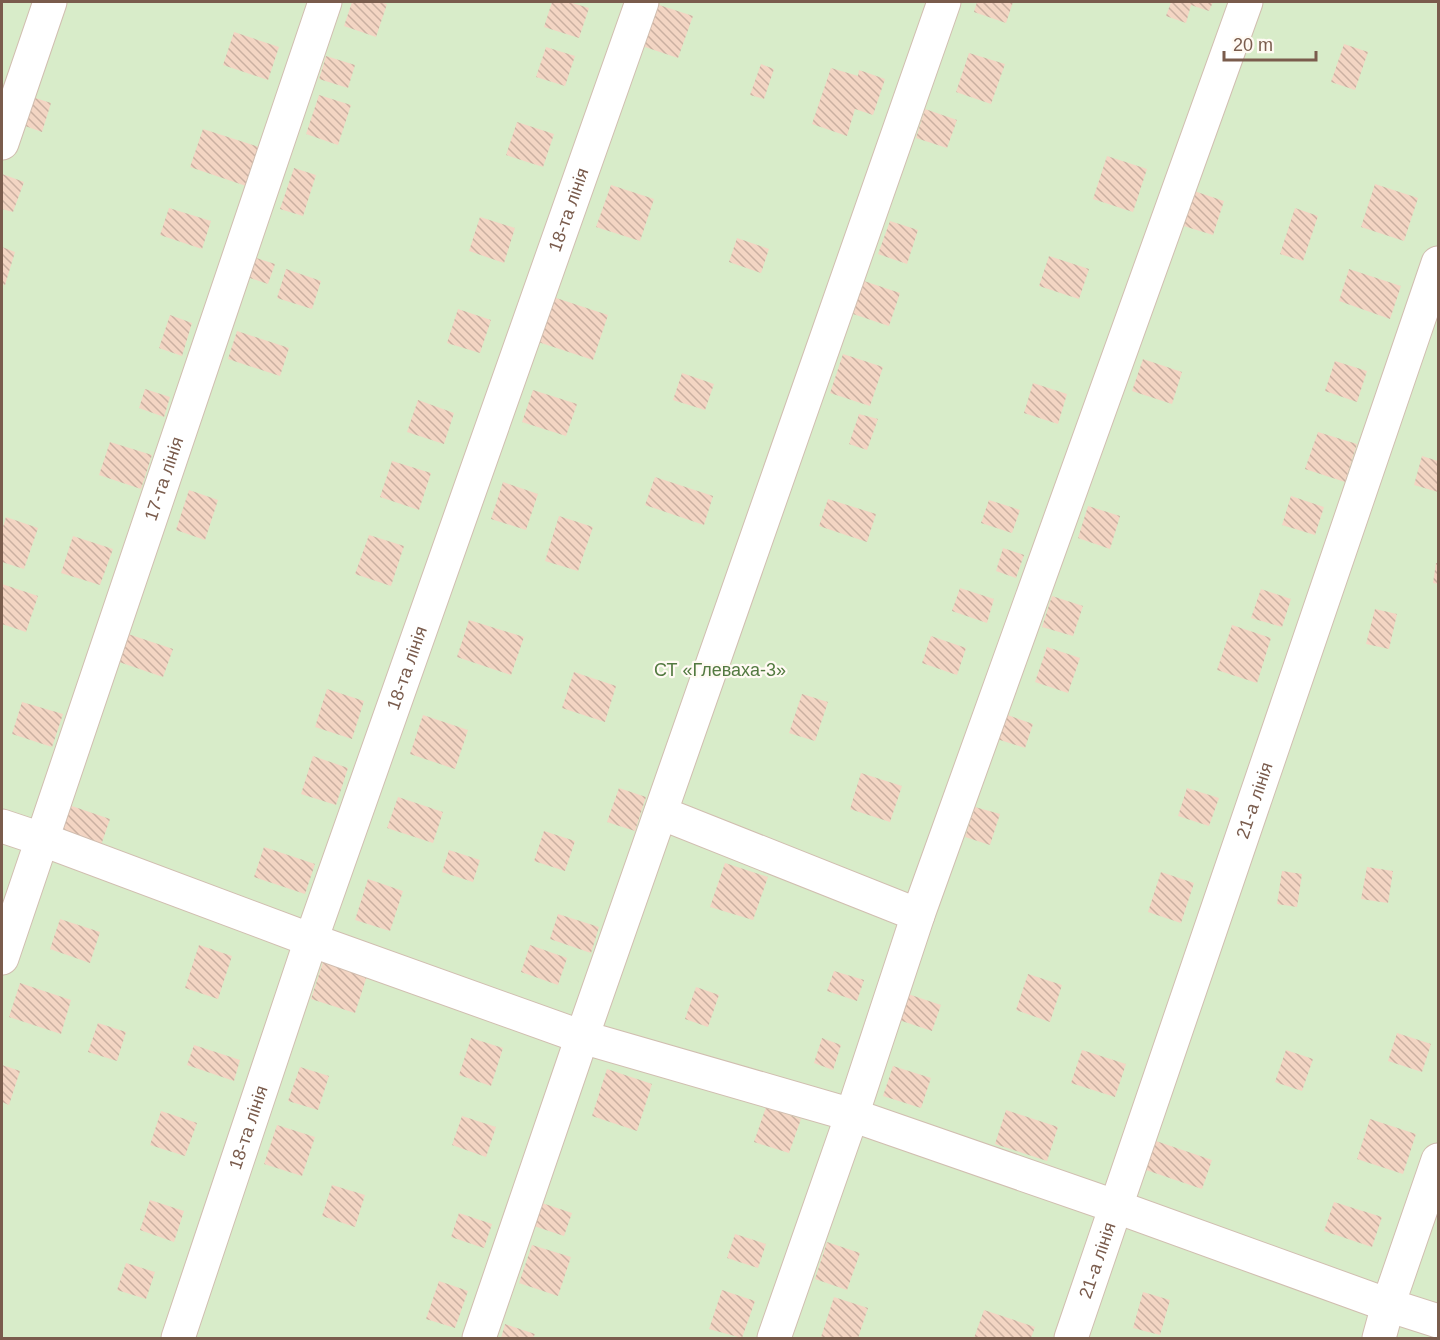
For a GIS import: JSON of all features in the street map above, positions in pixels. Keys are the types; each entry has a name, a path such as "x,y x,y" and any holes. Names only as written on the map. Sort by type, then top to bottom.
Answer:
{"lane":[{"path":"2,143 50,2"},
{"name":"17-та лінія","path":"2,958 324,2"},
{"name":"18-та лінія","path":"178,1338 311,939 642,2"},
{"path":"479,1338 944,2"},
{"path":"774,1338 852,1115 918,915 1246,2"},
{"name":"21-а лінія","path":"1071,1338 1438,263"},
{"path":"661,813 918,915"},
{"path":"2,826 582,1037 852,1115 1438,1321"},
{"path":"1379,1338 1388,1305 1438,1160"}],"green space":[{"name":"СТ «Глеваха-3»","path":"2,2 1438,2 1438,1338 2,1338"}],"building":[{"path":"352,2 387,4 376,37 344,26"},
{"path":"552,2 569,2 589,8 579,38 544,27"},
{"path":"977,2 1013,2 1006,23 974,12"},
{"path":"1171,2 1213,2 1209,11 1191,5 1186,23 1166,16"},
{"path":"656,4 693,16 678,58 642,46"},
{"path":"234,32 279,47 268,80 223,65"},
{"path":"1344,44 1368,52 1355,90 1331,82"},
{"path":"546,47 575,56 565,86 536,77"},
{"path":"969,53 1005,64 991,104 956,92"},
{"path":"326,56 355,65 348,88 319,79"},
{"path":"761,64 774,69 764,99 750,95"},
{"path":"831,68 858,76 859,70 885,79 873,115 855,109 847,136 812,124"},
{"path":"23,94 51,103 42,132 14,122"},
{"path":"319,95 351,105 338,145 306,134"},
{"path":"925,109 957,120 947,148 916,138"},
{"path":"517,122 554,134 543,167 506,155"},
{"path":"203,129 259,147 246,186 190,167"},
{"path":"1107,156 1147,169 1133,212 1093,199"},
{"path":"294,168 316,175 303,216 280,209"},
{"path":"2,174 24,182 13,212 2,209"},
{"path":"1375,184 1418,198 1404,241 1361,227"},
{"path":"611,185 654,199 640,241 596,227"},
{"path":"1188,189 1224,201 1213,235 1177,224"},
{"path":"169,208 211,221 202,249 160,235"},
{"path":"1295,208 1318,216 1303,261 1280,254"},
{"path":"480,217 515,228 504,263 469,251"},
{"path":"890,221 918,230 907,264 878,254"},
{"path":"737,238 769,249 761,273 729,262"},
{"path":"2,247 15,252 5,285 2,284"},
{"path":"1049,256 1089,269 1079,299 1039,286"},
{"path":"253,257 275,264 268,284 247,277"},
{"path":"286,269 321,281 312,309 277,298"},
{"path":"1349,269 1401,286 1390,319 1339,301"},
{"path":"864,281 900,293 889,326 853,314"},
{"path":"544,294 608,315 593,360 529,339"},
{"path":"458,309 491,320 480,353 447,343"},
{"path":"170,315 192,323 182,356 159,348"},
{"path":"237,331 289,348 280,376 228,359"},
{"path":"843,354 883,367 870,406 830,393"},
{"path":"1143,359 1182,372 1172,404 1132,391"},
{"path":"1335,361 1367,371 1357,402 1325,391"},
{"path":"682,373 714,384 705,410 673,400"},
{"path":"1033,383 1067,394 1058,424 1024,413"},
{"path":"145,389 170,397 164,417 139,408"},
{"path":"533,390 577,404 566,436 522,422"},
{"path":"418,400 454,413 444,444 407,432"},
{"path":"859,414 878,419 867,450 849,444"},
{"path":"1318,432 1357,444 1345,482 1305,469"},
{"path":"110,442 152,455 141,489 99,475"},
{"path":"1422,456 1438,461 1438,492 1414,485"},
{"path":"392,461 431,473 419,510 380,497"},
{"path":"655,477 713,496 704,525 645,505"},
{"path":"503,482 538,494 526,530 491,519"},
{"path":"189,490 218,500 205,540 176,530"},
{"path":"1291,496 1324,507 1315,535 1282,525"},
{"path":"828,499 876,514 867,542 819,526"},
{"path":"989,500 1020,510 1012,533 981,523"},
{"path":"1088,506 1120,516 1110,549 1078,538"},
{"path":"559,516 593,527 578,571 545,561"},
{"path":"6,517 38,528 24,569 2,562 2,530"},
{"path":"369,535 404,546 391,586 355,574"},
{"path":"73,536 113,549 100,585 61,573"},
{"path":"1003,548 1024,555 1016,578 996,571"},
{"path":"1436,563 1438,563 1438,584 1433,583"},
{"path":"2,584 38,596 26,632 2,624"},
{"path":"960,588 994,599 987,623 952,611"},
{"path":"1261,589 1291,599 1282,627 1251,618"},
{"path":"1052,596 1083,606 1073,636 1042,627"},
{"path":"1375,609 1397,614 1389,649 1366,644"},
{"path":"469,620 524,637 511,675 457,657"},
{"path":"1232,625 1271,638 1257,683 1217,670"},
{"path":"128,634 173,649 163,677 119,662"},
{"path":"931,636 966,648 957,675 922,663"},
{"path":"1047,647 1080,658 1068,693 1035,682"},
{"path":"574,672 616,686 605,722 562,708"},
{"path":"327,689 364,701 352,739 315,727"},
{"path":"802,694 828,702 815,741 789,733"},
{"path":"22,702 63,714 52,747 12,734"},
{"path":"1005,714 1033,724 1025,748 997,739"},
{"path":"423,715 468,730 455,769 410,754"},
{"path":"313,756 348,768 336,805 301,794"},
{"path":"861,773 902,786 890,822 850,809"},
{"path":"619,788 646,797 635,831 607,822"},
{"path":"1187,788 1219,798 1209,826 1178,816"},
{"path":"398,797 443,812 433,843 387,828"},
{"path":"60,802 110,819 99,851 50,834"},
{"path":"975,807 1000,814 990,845 965,837"},
{"path":"544,831 575,841 565,871 534,861"},
{"path":"264,847 315,864 305,894 254,877"},
{"path":"449,850 480,860 473,882 442,872"},
{"path":"725,863 768,877 753,920 710,907"},
{"path":"1367,867 1393,871 1388,903 1361,899"},
{"path":"1282,871 1302,874 1297,907 1277,904"},
{"path":"1161,872 1194,883 1181,923 1148,912"},
{"path":"368,879 403,891 390,931 355,920"},
{"path":"558,914 599,927 591,953 550,939"},
{"path":"60,919 100,932 90,963 50,949"},
{"path":"199,945 232,956 218,999 185,988"},
{"path":"530,945 567,958 558,985 521,972"},
{"path":"323,962 367,976 355,1013 311,999"},
{"path":"834,971 864,980 857,1001 827,991"},
{"path":"1028,974 1062,985 1050,1022 1016,1010"},
{"path":"20,983 71,1000 61,1034 9,1017"},
{"path":"696,987 719,995 708,1027 685,1019"},
{"path":"905,993 941,1005 932,1031 896,1019"},
{"path":"98,1023 126,1032 117,1061 88,1052"},
{"path":"1397,1033 1431,1044 1422,1072 1388,1061"},
{"path":"471,1038 503,1048 491,1086 459,1075"},
{"path":"822,1038 841,1045 833,1070 814,1063"},
{"path":"194,1045 240,1060 234,1081 187,1065"},
{"path":"1082,1050 1126,1064 1115,1097 1071,1083"},
{"path":"1286,1050 1313,1059 1302,1091 1275,1082"},
{"path":"2,1065 20,1071 9,1105 2,1102"},
{"path":"893,1066 931,1078 921,1108 883,1096"},
{"path":"300,1067 329,1076 318,1110 288,1101"},
{"path":"607,1069 652,1084 637,1131 592,1116"},
{"path":"766,1107 801,1119 789,1153 754,1142"},
{"path":"1006,1110 1058,1127 1047,1161 995,1144"},
{"path":"161,1111 197,1123 185,1156 150,1145"},
{"path":"462,1116 496,1127 486,1157 452,1145"},
{"path":"1370,1119 1416,1134 1403,1174 1357,1159"},
{"path":"277,1125 315,1137 302,1176 264,1164"},
{"path":"1156,1141 1212,1160 1202,1189 1146,1170"},
{"path":"332,1185 365,1195 355,1227 322,1216"},
{"path":"150,1200 184,1211 174,1242 140,1230"},
{"path":"1334,1202 1382,1217 1372,1247 1324,1231"},
{"path":"542,1203 572,1213 564,1236 534,1226"},
{"path":"459,1213 492,1224 484,1248 451,1237"},
{"path":"735,1234 766,1244 758,1268 727,1258"},
{"path":"827,1242 860,1253 847,1290 815,1279"},
{"path":"532,1245 571,1257 558,1296 519,1283"},
{"path":"126,1263 155,1272 146,1299 117,1290"},
{"path":"439,1281 468,1291 455,1328 426,1319"},
{"path":"722,1290 755,1301 742,1338 709,1329"},
{"path":"1143,1292 1170,1300 1160,1335 1133,1328"},
{"path":"834,1297 868,1308 858,1338 821,1337"},
{"path":"984,1310 1035,1327 1031,1338 974,1338"},
{"path":"505,1324 535,1334 533,1338 501,1338"}]}
